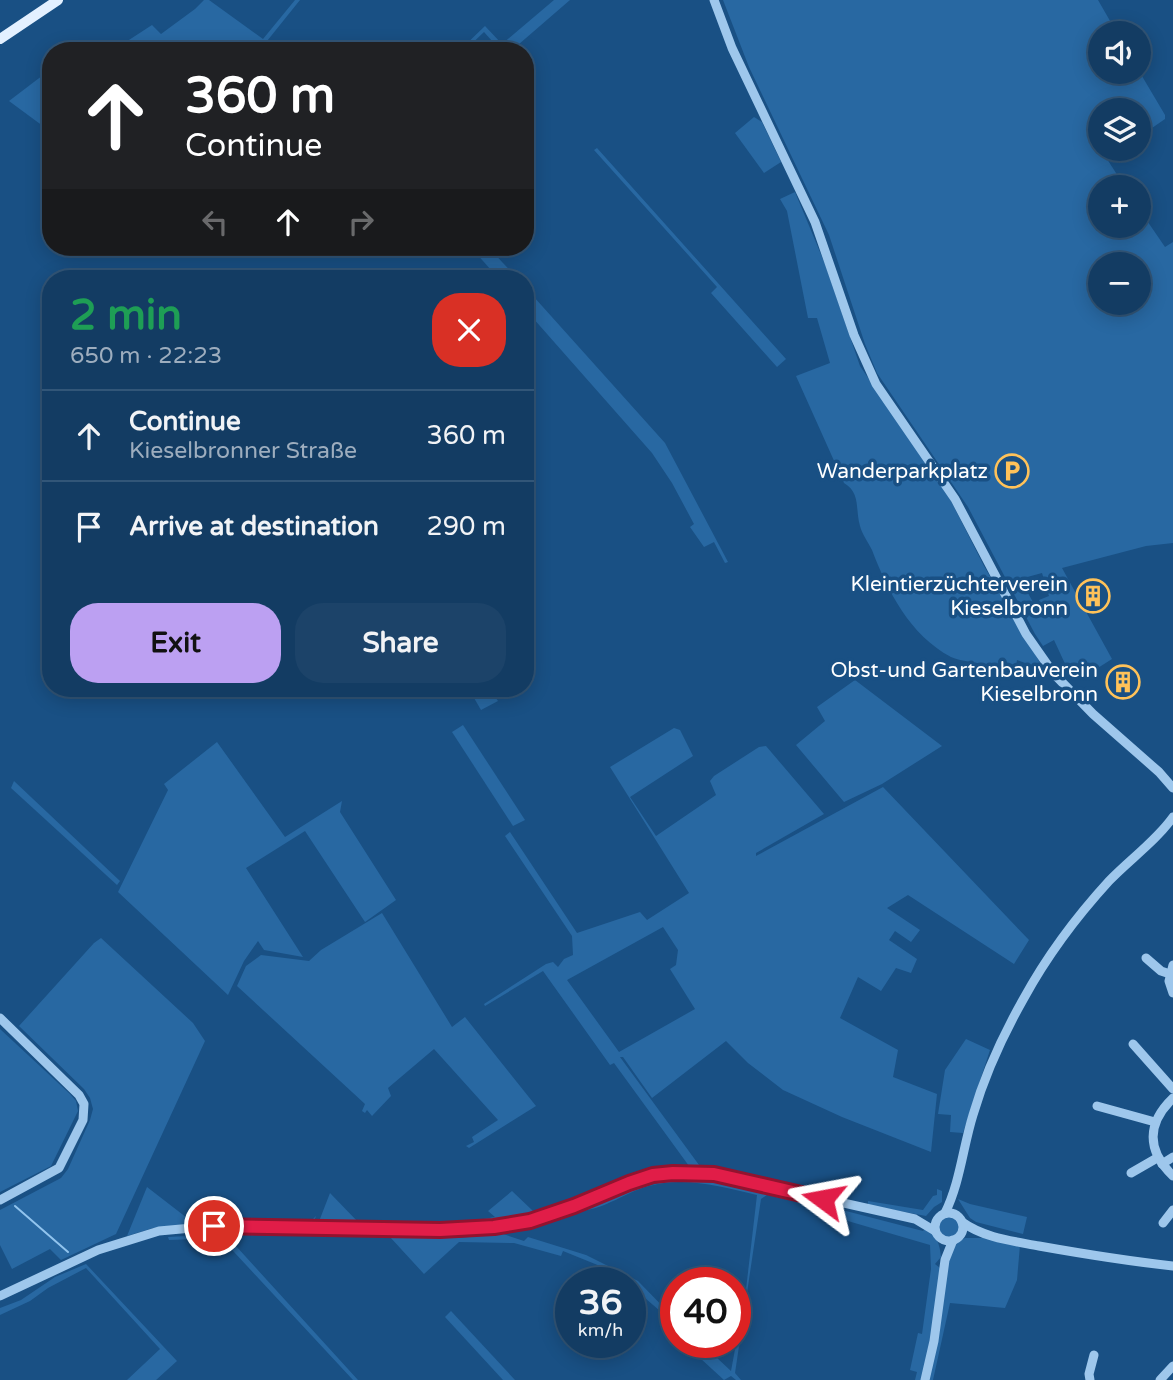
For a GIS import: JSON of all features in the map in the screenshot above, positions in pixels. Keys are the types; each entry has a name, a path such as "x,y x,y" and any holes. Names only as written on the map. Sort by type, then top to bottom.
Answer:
{"main road":[{"path":"0,39 58,0"}],"street":[{"path":"714,0 732,48 812,213 854,335 876,384 956,499 1026,634 1054,674 1173,788"},
{"path":"945,1261 938,1234 941,1215 954,1190 981,1090 1000,1044 1053,951 1094,899 1173,817"},
{"path":"1146,958 1161,971 1171,969 1173,993"},
{"path":"0,1018 79,1095 85,1113 59,1168 0,1200"},
{"path":"1133,1044 1173,1089"},
{"path":"1173,1098 1155,1122 1153,1136 1160,1161 1173,1176"},
{"path":"1097,1105 1155,1122"},
{"path":"1131,1173 1173,1157"},
{"path":"2,1296 98,1250 159,1231 214,1226 440,1230 494,1227 552,1214 653,1175 692,1172 915,1219 945,1240 981,1233"},
{"path":"925,1380 934,1341 945,1261 963,1228 954,1190"},
{"path":"1163,1223 1173,1210"},
{"path":"915,1219 941,1215 960,1219 981,1233 1096,1256 1173,1266"},
{"path":"1090,1380 1088,1374 1094,1356"},
{"path":"1160,1380 1173,1366"}],"shaded area":[{"path":"204,0 209,0 263,39 295,0 300,0 266,42 126,42 152,25 161,34"},
{"path":"554,0 570,0 521,42 504,42"},
{"path":"723,0 1098,0 1110,21 1088,21 1088,84 1147,84 1165,115 1165,119 1151,129 1151,98 1088,98 1088,161 1108,161 1117,175 1088,175 1088,238 1151,238 1151,227 1165,247 1173,242 1173,543 1146,546 1062,568 1112,659 1082,678 1076,678 1067,668 1054,640 1043,646 968,507 877,373 829,235 749,67","holes":["1042,573 1049,596 1039,600 1045,615 1042,618 1020,579"]},
{"path":"485,26 500,42 493,42 484,32 473,42 468,42"},
{"path":"42,76 42,125 9,101"},
{"path":"754,117 762,122 781,162 764,173 735,133"},
{"path":"597,148 786,359 777,367 711,293 717,287 594,150"},
{"path":"795,192 825,264 860,366 949,497 984,566 1042,666 1038,670 1028,668 1028,664 1017,660 1016,667 951,657 936,648 912,625 893,597 861,529 853,492 844,483 796,376 830,363 817,318 808,318 787,211 780,199"},
{"path":"479,256 496,256 510,270 491,270"},
{"path":"534,297 665,443 728,562 725,563 714,542 704,547 690,527 694,524 652,453 534,319"},
{"path":"855,680 942,746 882,784 844,802 796,745 825,721 817,707"},
{"path":"473,697 495,697 498,701 481,710"},
{"path":"463,725 525,820 513,826 452,732"},
{"path":"674,728 680,730 693,756 630,797 656,836 716,795 710,781 714,776 759,747 766,746 824,814 756,853 756,856 883,787 1029,940 1014,964 908,895 887,908 920,930 911,942 895,931 889,940 917,959 911,973 896,968 881,991 858,977 840,1018 898,1050 893,1077 937,1094 931,1152 842,1117 783,1090 748,1063 726,1041 652,1098 623,1057 620,1057 699,1165 697,1170 689,1169 538,1215 495,1223 430,1227 318,1224 330,1193 359,1223 467,1222 495,1217 488,1211 512,1191 533,1211 573,1199 635,1173 659,1167 689,1166 614,1063 610,1065 543,971 485,1006 484,1004 546,964 553,962 558,967 564,959 573,955 572,936 505,836 510,832 577,933 640,912 647,920 689,893 610,767","holes":["663,927 678,950 676,965 670,969 695,1009 619,1052 567,980"]},
{"path":"217,742 285,837 342,801 340,812 396,900 365,922 305,831 246,868 303,957 264,950 258,941 244,961 228,995 118,892 168,790 164,784"},
{"path":"14,781 120,881 117,885 11,788"},
{"path":"382,913 452,1027 465,1017 536,1106 469,1148 466,1146 474,1142 472,1137 498,1120 434,1049 388,1088 391,1096 372,1116 367,1110 365,1113 362,1111 365,1104 237,986 246,966 261,955 309,961 321,950"},
{"path":"101,938 193,1023 205,1041 116,1234 61,1260 50,1249 12,1269 0,1245 0,1210 61,1178 68,1169 93,1109 84,1089 19,1026"},
{"path":"0,1029 70,1094 76,1101 78,1111 51,1166 0,1192"},
{"path":"966,1039 990,1050 963,1133 950,1132 951,1115 938,1114 945,1070"},
{"path":"690,1179 724,1184 819,1204 923,1231 927,1227 937,1241 941,1257 935,1264 940,1268 931,1339 922,1380 915,1380 917,1372 910,1370 918,1333 922,1334 931,1269 930,1245 841,1219 841,1212 767,1195 761,1199 751,1267 749,1267 757,1195 689,1182 662,1183"},
{"path":"147,1187 191,1221 313,1219 316,1216 313,1224 153,1228 127,1236"},
{"path":"640,1188 599,1207 583,1210"},
{"path":"937,1189 942,1191 942,1202 926,1216 868,1205 868,1201 923,1210 933,1196 937,1195"},
{"path":"958,1199 1027,1217 1023,1234 976,1222 970,1218"},
{"path":"945,1217 953,1217 959,1227 953,1237 945,1237 939,1231 939,1223"},
{"path":"225,1234 358,1380 353,1380 221,1238 169,1240 168,1237"},
{"path":"503,1234 524,1241 528,1237 586,1255 610,1267 602,1267 563,1251 561,1256 514,1243 459,1242 424,1274 390,1237 458,1238"},
{"path":"965,1238 983,1238 1020,1245 1017,1280 1005,1308 950,1303 933,1380 929,1380 945,1276 953,1245"},
{"path":"86,1264 177,1361 156,1380 127,1380 160,1349 86,1268 30,1301 0,1315 0,1308 21,1300 55,1277"},
{"path":"646,1289 660,1304 660,1311 646,1299"},
{"path":"451,1311 515,1380 503,1380 445,1317"},
{"path":"700,1358 717,1358 731,1371 733,1358 737,1358 735,1373 741,1380 731,1376 724,1380"}],"waterway":[{"path":"15,1206 68,1252"}],"place":[{"name":"Wanderparkplatz","path":"1012,471"},
{"name":"Kleintierzüchterverein Kieselbronn","path":"1093,596"},
{"name":"Obst-und Gartenbauverein Kieselbronn","path":"1123,682"}],"route":[{"path":"214,1226 440,1230 494,1227 530,1221 653,1175 692,1172 714,1174 823,1199"}]}
